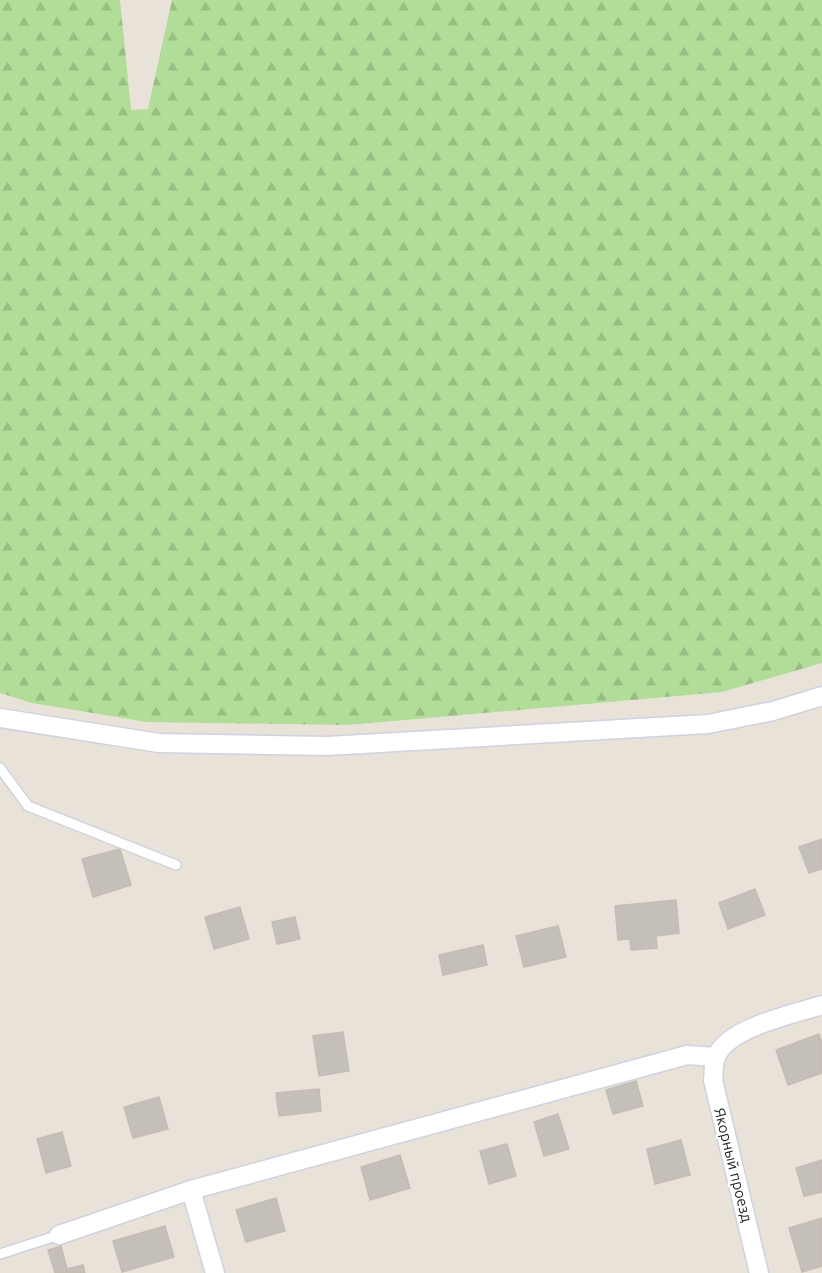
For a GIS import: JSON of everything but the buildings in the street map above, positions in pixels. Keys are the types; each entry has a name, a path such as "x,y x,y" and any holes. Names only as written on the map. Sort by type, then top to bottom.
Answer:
{"street":[{"path":"0,718 159,743 327,746 708,724 773,711 822,696"},
{"path":"59,1235 191,1190 687,1055 716,1057 728,1041 745,1031 822,1005"},
{"name":"Якорный проезд","path":"716,1057 712,1080 759,1273"},
{"path":"191,1190 215,1273"}],"lane":[{"path":"0,768 27,806 176,865"},
{"path":"0,1254 59,1235"}],"green space":[{"path":"0,0 120,0 131,110 148,109 172,0 822,0 822,663 722,692 348,725 147,722 32,703 0,693"}]}
